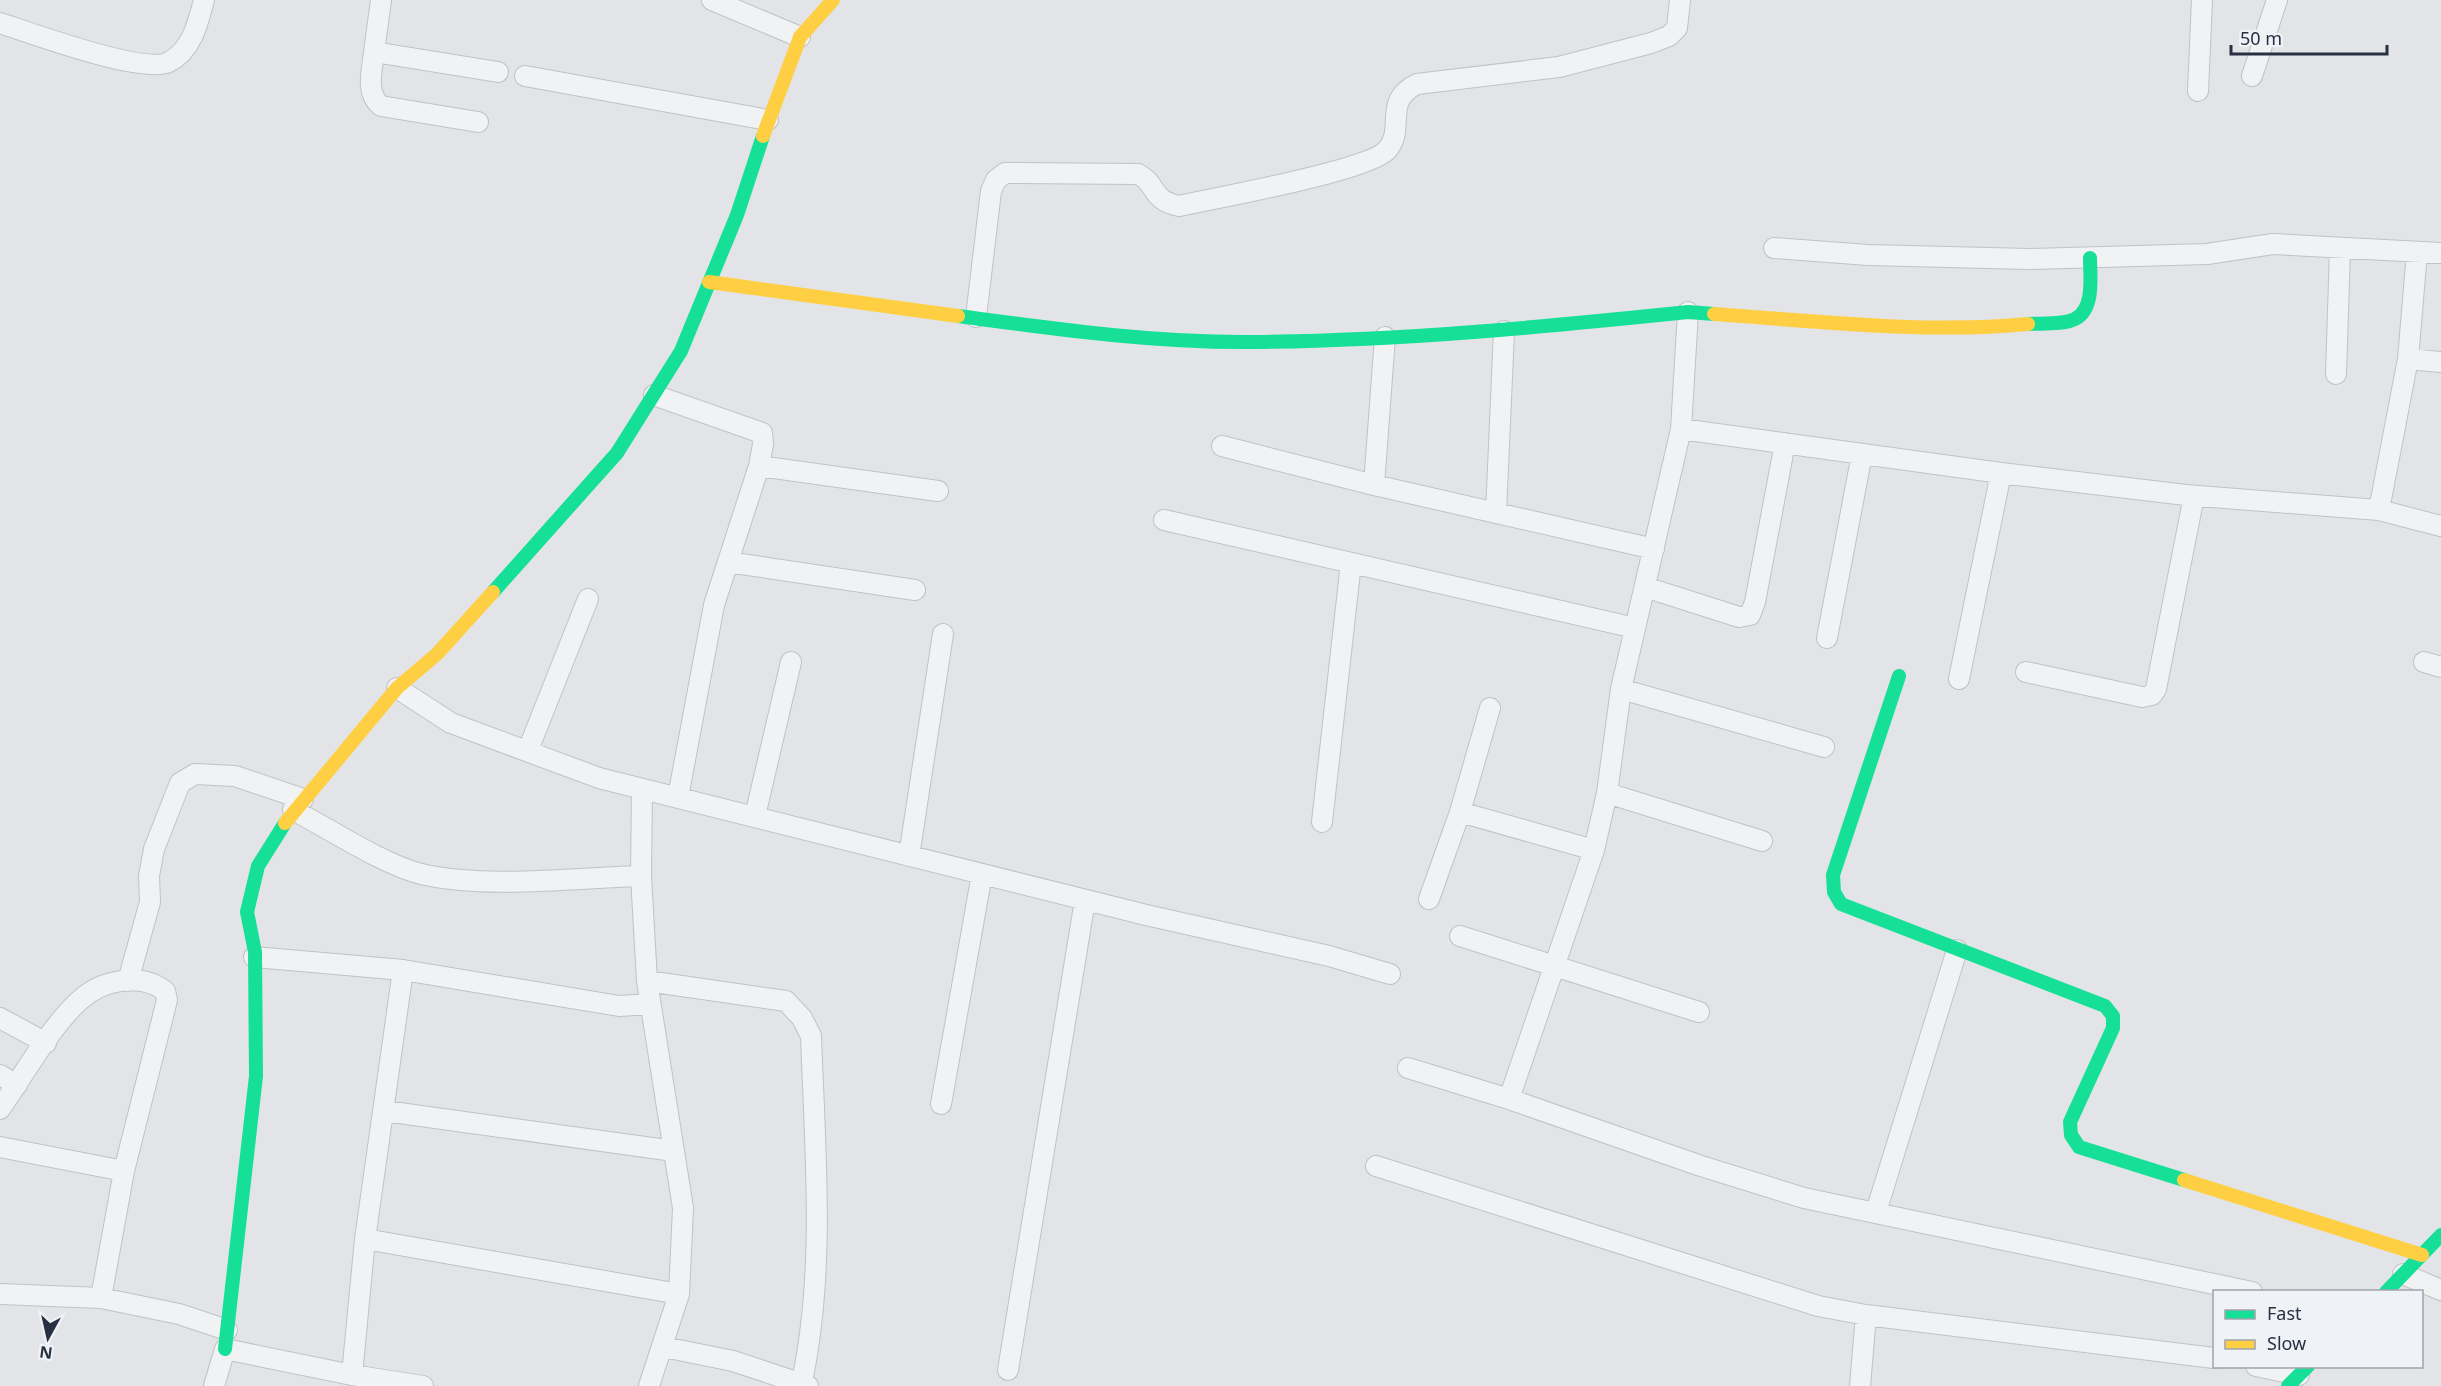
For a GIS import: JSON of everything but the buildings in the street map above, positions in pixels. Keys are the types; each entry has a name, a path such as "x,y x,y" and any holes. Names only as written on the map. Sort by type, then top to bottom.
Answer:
{"street":[{"path":"0,23 129,62 153,66 169,62 184,50 194,34 204,0"},
{"path":"381,0 370,91 374,100 381,106 478,122"},
{"path":"712,0 800,37"},
{"path":"214,1386 226,1340 255,1076 254,957 247,912 258,866 298,804 397,688 437,654 617,453 681,351 737,215 768,120 800,37 833,0"},
{"path":"976,317 991,191 996,180 1005,173 1138,174 1146,178 1156,196 1167,203 1179,206 1321,175 1380,157 1389,149 1396,105 1404,90 1417,84 1559,67 1651,43 1670,36 1677,28 1680,0"},
{"path":"2197,0 2202,0 2198,91"},
{"path":"2252,76 2277,0"},
{"path":"374,52 498,72"},
{"path":"525,76 768,120"},
{"path":"1774,248 1868,255 2029,259 2208,254 2273,244 2441,253"},
{"path":"2336,374 2340,249"},
{"path":"2379,510 2408,359 2417,252"},
{"path":"709,282 1108,336 1251,342 1386,338 1504,331 1688,312 1822,322 1990,328 2074,320 2084,313 2089,303 2090,258"},
{"path":"1509,1099 1593,850 1607,793 1621,689 1681,429 1688,312"},
{"path":"1496,513 1504,331"},
{"path":"1374,485 1386,338"},
{"path":"2408,359 2441,362"},
{"path":"654,395 762,433 763,444 759,466 714,604 678,796"},
{"path":"1681,429 2001,473 2194,496 2379,510 2441,526"},
{"path":"1645,587 1739,617 1750,615 1755,602 1785,443"},
{"path":"1222,447 1374,485 1654,549"},
{"path":"1827,638 1862,454"},
{"path":"759,466 938,491"},
{"path":"1959,679 2001,473"},
{"path":"2026,672 2142,697 2152,695 2156,689 2194,496"},
{"path":"1164,520 1635,628"},
{"path":"728,562 915,590"},
{"path":"1322,822 1351,563"},
{"path":"528,750 588,599"},
{"path":"909,856 943,634"},
{"path":"755,816 791,662"},
{"path":"1899,676 1833,876 1834,892 1841,904 2105,1005 2113,1016 2113,1028 2070,1122 2071,1135 2079,1148 2422,1255"},
{"path":"397,688 451,723 599,778 1085,900 1329,956 1390,974"},
{"path":"1621,689 1824,747"},
{"path":"1430,899 1460,812 1490,708"},
{"path":"128,981 150,902 150,876 154,849 180,783 195,774 235,776 298,804 419,873 482,880 641,876"},
{"path":"642,789 641,876 647,981 683,1208 679,1294 664,1347 649,1386"},
{"path":"1607,793 1762,841"},
{"path":"1460,812 1593,850"},
{"path":"942,1104 982,874"},
{"path":"1008,1370 1085,900"},
{"path":"1460,936 1699,1012"},
{"path":"1876,1212 1957,950"},
{"path":"254,957 403,970 619,1006 650,1004"},
{"path":"352,1376 365,1239 385,1111 403,970"},
{"path":"0,1109 8,1080 46,1043 80,999 104,984 128,981 153,982 165,991 167,1000 124,1171 101,1298"},
{"path":"647,981 786,1001 802,1018 811,1035 815,1193 814,1289 803,1385 733,1361 664,1347"},
{"path":"0,1018 46,1043"},
{"path":"1408,1068 1509,1099 1804,1198 2243,1290"},
{"path":"385,1111 674,1151"},
{"path":"0,1147 124,1171"},
{"path":"1376,1166 1796,1299 1866,1315 2213,1358"},
{"path":"2388,1290 2441,1235"},
{"path":"365,1239 679,1294"},
{"path":"2403,1274 2441,1290"},
{"path":"0,1294 101,1298 179,1314 226,1340 352,1376 423,1386"},
{"path":"1860,1386 1866,1315"},
{"path":"2265,1368 2299,1376"}],"traffic: fast":[{"path":"493,592 617,453 681,351 737,215 763,136"},
{"path":"2028,324 2064,322 2075,319 2081,314 2089,300 2090,258"},
{"path":"958,316 1141,338 1252,342 1416,336 1688,312 1714,314"},
{"path":"1899,676 1833,875 1834,892 1841,904 2105,1006 2113,1016 2113,1028 2070,1122 2071,1135 2079,1147 2184,1180"},
{"path":"225,1349 256,1076 255,952 247,912 258,866 285,823"},
{"path":"2388,1290 2441,1235"},
{"path":"2288,1386 2306,1368"}],"traffic: slow":[{"path":"763,136 800,37 833,0"},
{"path":"709,282 958,316"},
{"path":"1714,314 1911,327 1951,328 2028,324"},
{"path":"285,823 397,688 437,654 493,592"},
{"path":"2184,1180 2422,1255"}]}
